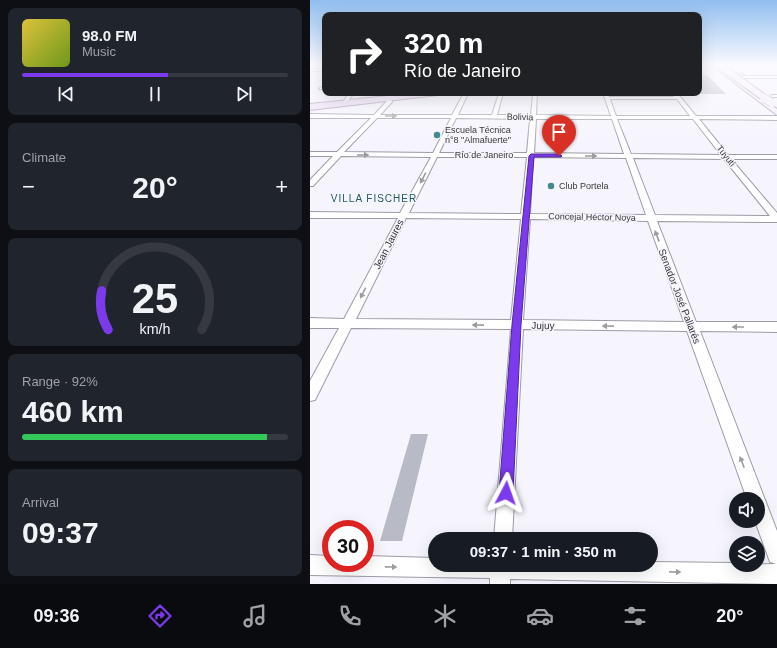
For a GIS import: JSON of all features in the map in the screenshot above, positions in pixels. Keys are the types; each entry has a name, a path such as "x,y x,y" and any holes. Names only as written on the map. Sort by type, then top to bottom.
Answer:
{"main road":[{"path":"750,92 777,113"},
{"path":"762,92 775,100"},
{"path":"765,92 775,100"},
{"path":"310,106 381,96"},
{"path":"310,106 409,96"}],"street":[{"path":"346,100 349,96"},
{"name":"Jean Jaures","path":"310,395 464,96"},
{"path":"494,117 500,96"},
{"path":"503,532 516,325 536,96"},
{"path":"606,96 677,96"},
{"name":"Senador José Pallarés","path":"606,96 650,218 753,492"},
{"name":"Tuyutí","path":"677,96 777,219"},
{"path":"310,184 389,102 389,98"},
{"name":"Bolivia","path":"310,116 777,118"},
{"name":"Río de Janeiro","path":"310,154 777,157"},
{"name":"Concejal Héctor Noya","path":"310,215 777,219"},
{"name":"Jujuy","path":"310,323 777,327"},
{"path":"765,523 777,555"},
{"path":"310,565 500,573 777,574"}],"building":[{"path":"702,92 724,92 726,94 702,94"},
{"path":"411,434 428,434 402,541 380,541"}],"place":[{"name":"Escuela Técnica n°8 \"Almafuerte\"","path":"437,135"},
{"name":"Club Portela","path":"551,186"}],"district":[{"name":"VILLA FISCHER","path":"374,198"}],"route":[{"path":"506,493 516,325 531,156 559,156"}]}
